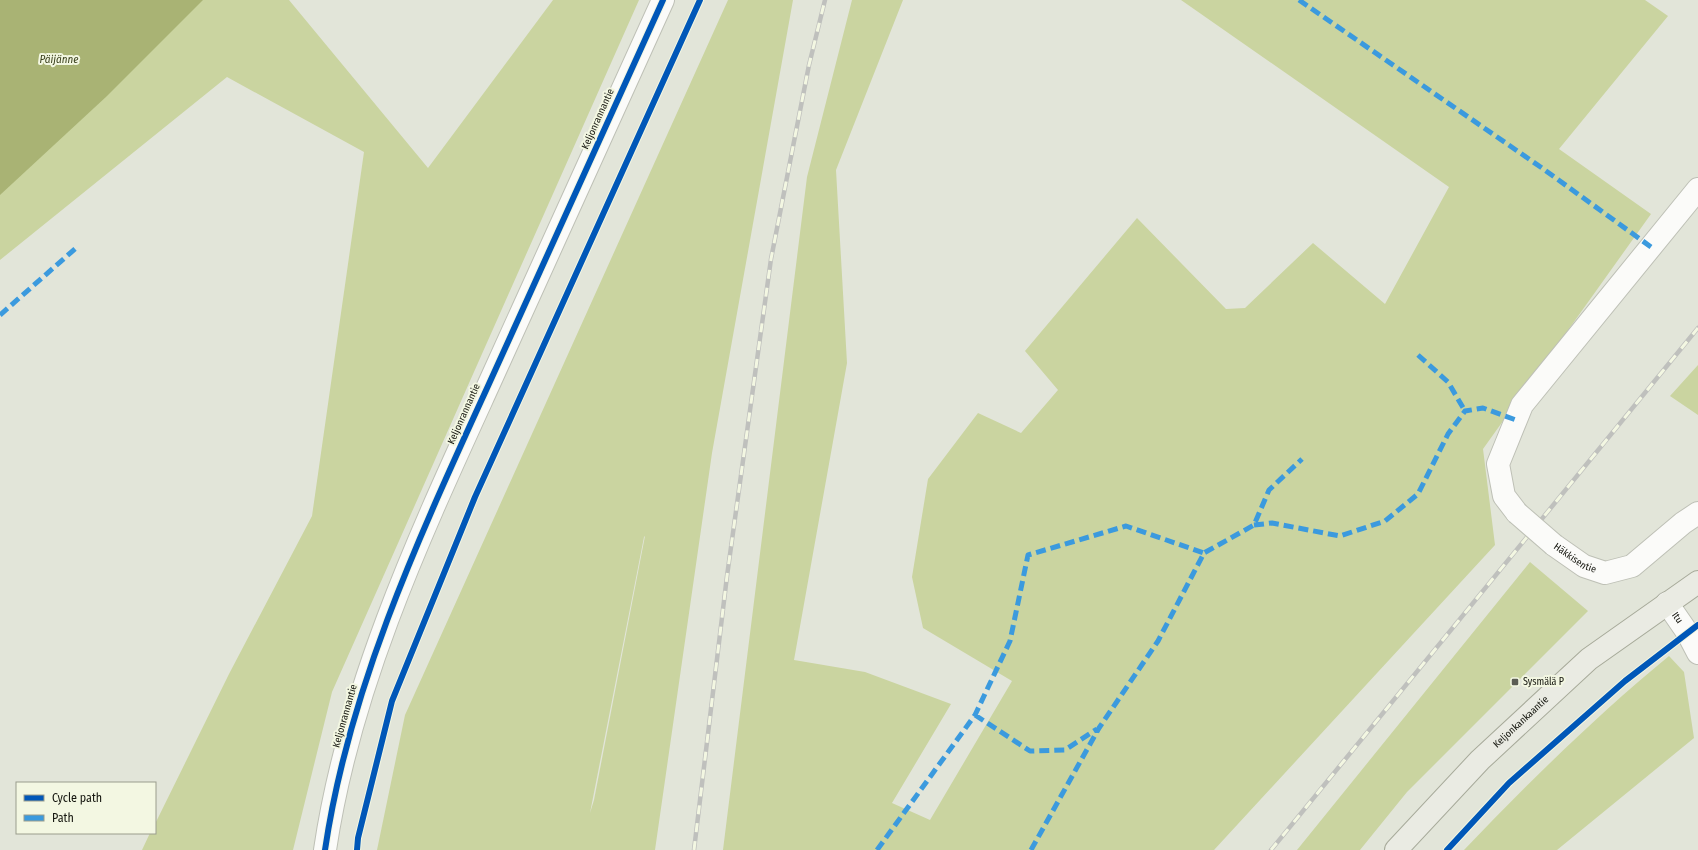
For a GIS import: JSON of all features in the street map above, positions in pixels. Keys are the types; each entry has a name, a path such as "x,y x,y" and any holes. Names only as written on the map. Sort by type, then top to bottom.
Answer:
{"main road":[{"name":"Keljonkankaantie","path":"1396,850 1480,760 1589,659 1698,582"}],"street":[{"name":"Keljonrannantie","path":"325,850 328,828 347,744 364,685 391,610 467,432 663,0"},
{"name":"Häkkisentie","path":"1698,189 1522,405 1498,464 1504,496 1517,513 1554,545 1584,566 1605,573 1632,566 1683,523 1698,513"},
{"name":"Itu","path":"1667,603 1687,632 1698,653"}],"shaded area":[{"path":"198,0 289,0 428,168 553,0 639,0 332,692 293,850 142,850 150,834 156,834 156,822 229,674 312,516 364,152 227,77 0,260 0,193"},
{"path":"728,0 793,0 712,453 655,850 377,850 405,715","holes":["645,536 594,800 590,813"]},
{"path":"852,0 903,0 836,170 847,363 794,660 865,672 951,704 892,803 930,820 1012,681 923,628 912,577 928,479 978,413 1021,433 1058,390 1025,351 1137,218 1226,309 1245,308 1313,243 1385,304 1449,187 1181,0 1645,0 1668,16 1559,149 1651,214 1483,449 1495,545 1214,850 723,850 807,177"},
{"path":"1698,365 1698,415 1670,396"},
{"path":"1530,562 1588,611 1407,792 1360,850 1297,850"},
{"path":"1669,656 1684,672 1694,738 1557,850 1464,850 1513,799 1564,750 1615,702"}],"water":[{"name":"Päijänne","path":"0,0 203,0 107,96 0,195"}],"railway":[{"path":"694,850 727,576 771,259 809,65 825,0"},
{"path":"1271,850 1698,328"}],"marked path":[{"path":"1299,0 1542,168 1651,247"},
{"path":"0,315 76,248"},
{"path":"1418,355 1448,382 1465,411"},
{"path":"1254,525 1272,523 1340,536 1385,521 1418,494 1448,434 1465,411 1483,408 1516,420"},
{"path":"1031,850 1099,728 1158,641 1204,553 1254,525 1269,490 1302,459"},
{"path":"877,850 975,715 1010,641 1028,555 1126,526 1204,553"},
{"path":"975,715 1030,751 1065,750 1097,729"}],"cycle path":[{"path":"325,850 336,789 351,730 369,671 413,555 437,498 663,0"},
{"path":"357,850 358,838 392,701 475,497 700,0"},
{"path":"1447,850 1509,783 1625,681 1698,625"}],"place":[{"name":"Sysmälä P","path":"1515,682"}]}
